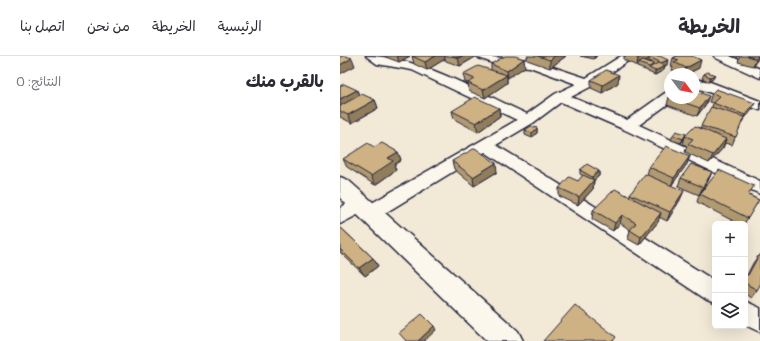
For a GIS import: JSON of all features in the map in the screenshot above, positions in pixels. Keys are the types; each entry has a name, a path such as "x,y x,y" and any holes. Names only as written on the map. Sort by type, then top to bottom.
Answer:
{"main road":[{"path":"340,184 508,341"}],"street":[{"path":"372,56 387,62 416,63 528,120"},
{"path":"482,56 496,60 524,62 587,83"},
{"path":"340,217 366,209 486,146 528,120 560,97 587,83 629,56"},
{"path":"720,56 760,74"},
{"path":"700,84 760,106"},
{"path":"560,97 628,126 760,188"},
{"path":"628,126 664,100"},
{"path":"486,146 712,291"},
{"path":"748,314 760,321"}],"building":[{"path":"340,56 345,56 352,58 340,65"},
{"path":"412,56 436,56 425,62"},
{"path":"505,56 515,56 524,59 507,71 491,64"},
{"path":"538,56 555,56 550,60"},
{"path":"660,56 668,60 661,63 650,57"},
{"path":"677,56 692,56 701,60 686,68 674,62 679,60 673,58"},
{"path":"747,56 758,56 756,59"},
{"path":"643,60 654,64 649,67 638,63"},
{"path":"658,63 665,66 655,71 649,68"},
{"path":"478,66 507,75 483,90 468,83 475,79 463,74"},
{"path":"606,70 619,75 603,85 591,80"},
{"path":"708,72 715,75 710,77 704,74"},
{"path":"344,84 357,90 340,99 340,86"},
{"path":"716,89 755,103 745,115 713,103 720,96 712,93"},
{"path":"700,93 709,96 700,108 688,104 700,104"},
{"path":"362,94 375,100 348,115 340,111 340,106"},
{"path":"475,97 499,108 476,123 452,111"},
{"path":"711,107 744,117 736,137 701,126"},
{"path":"531,126 537,128 532,133 525,130"},
{"path":"695,126 726,139 713,155 688,144 693,139 685,136"},
{"path":"676,131 686,134 683,139 673,135"},
{"path":"368,143 374,147 382,143 398,152 388,158 393,161 371,176 343,159"},
{"path":"666,146 690,156 674,178 649,167"},
{"path":"475,148 496,163 473,177 452,161"},
{"path":"587,164 599,171 592,177 580,170"},
{"path":"691,164 712,172 703,187 681,178"},
{"path":"719,170 754,186 748,195 759,200 748,218 700,194"},
{"path":"645,174 684,191 670,212 630,194"},
{"path":"583,175 594,180 579,197 559,188 569,177 578,181"},
{"path":"615,189 661,213 641,237 630,230 636,223 622,215 615,223 593,210"},
{"path":"340,227 373,258 359,268 340,249"},
{"path":"760,255 760,285 757,290 748,285 748,275"},
{"path":"575,305 616,337 613,341 543,341"},
{"path":"422,314 434,326 418,341 406,341 399,333"}]}
